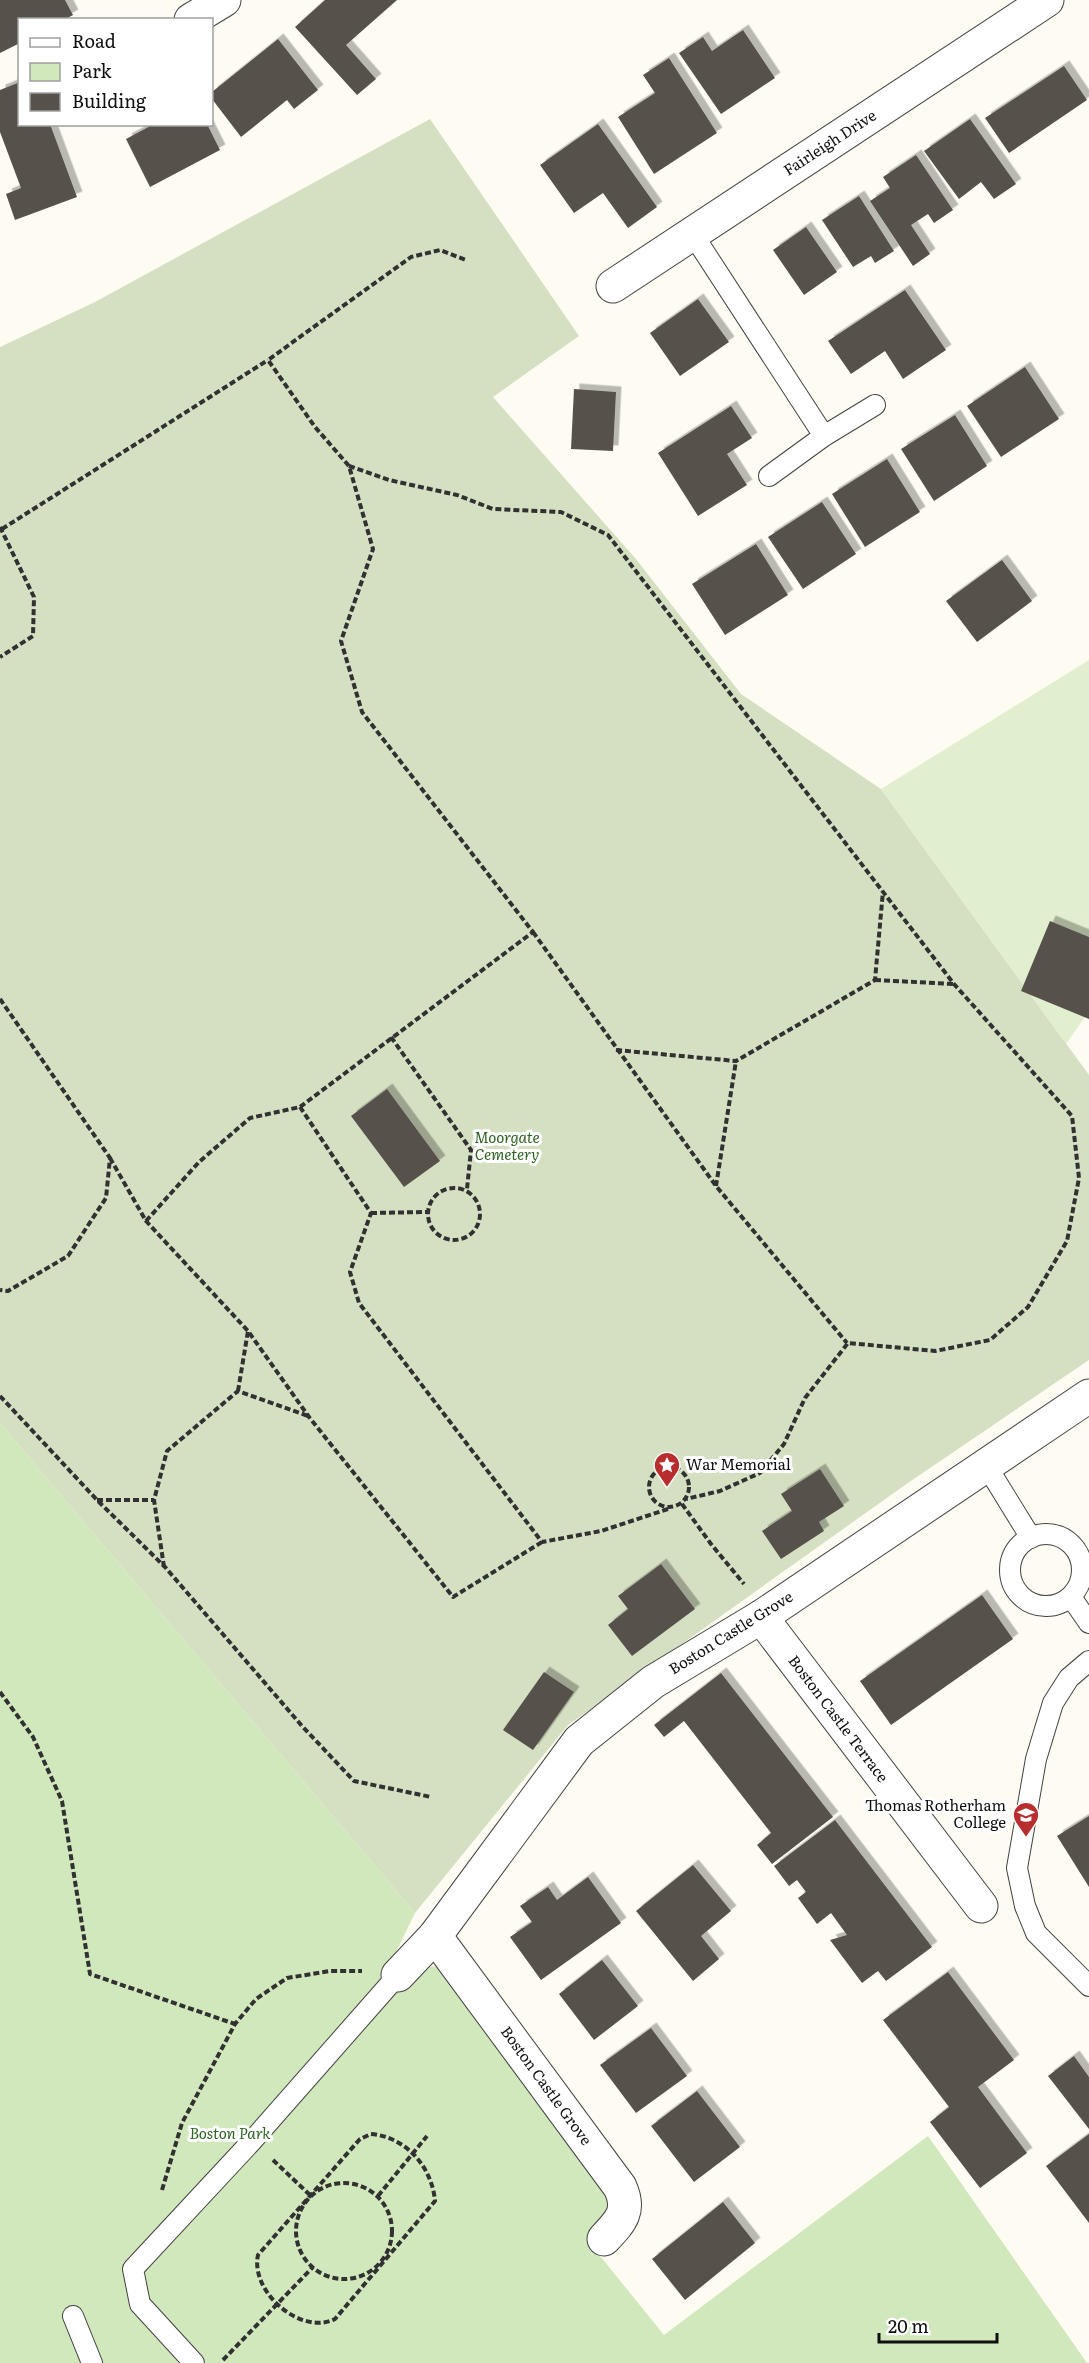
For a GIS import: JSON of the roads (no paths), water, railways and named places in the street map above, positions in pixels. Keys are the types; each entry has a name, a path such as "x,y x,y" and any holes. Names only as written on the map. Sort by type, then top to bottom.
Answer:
{"street":[{"path":"194,18 224,0"},
{"name":"Fairleigh Drive","path":"613,286 1047,0"},
{"name":"Boston Castle Grove","path":"398,1975 435,1936 579,1741 653,1682 764,1614 1089,1396"},
{"name":"Boston Castle Terrace","path":"764,1614 981,1906"},
{"name":"Boston Castle Grove","path":"435,1936 620,2187 626,2203 624,2217 604,2239"}],"lane":[{"path":"692,233 824,436"},
{"path":"769,476 824,436 875,405"},
{"path":"986,1465 1031,1538"},
{"path":"1053,1534 1064,1538 1079,1555 1082,1577 1071,1597 1061,1604 1043,1606 1025,1600 1016,1591 1010,1568 1013,1555 1020,1545 1031,1538 1053,1534"},
{"path":"1071,1597 1089,1623"},
{"path":"1089,1661 1069,1678 1053,1702 1036,1759 1017,1868 1025,1906 1036,1933 1089,1986"},
{"path":"194,2363 140,2304 133,2269 252,2141 398,1975"},
{"path":"73,2316 92,2363"}],"place":[{"name":"War Memorial","path":"667,1488"},
{"name":"Thomas Rotherham College","path":"1026,1838"}],"park label":[{"name":"Moorgate Cemetery","path":"507,1146"},
{"name":"Boston Park","path":"230,2134"}]}
